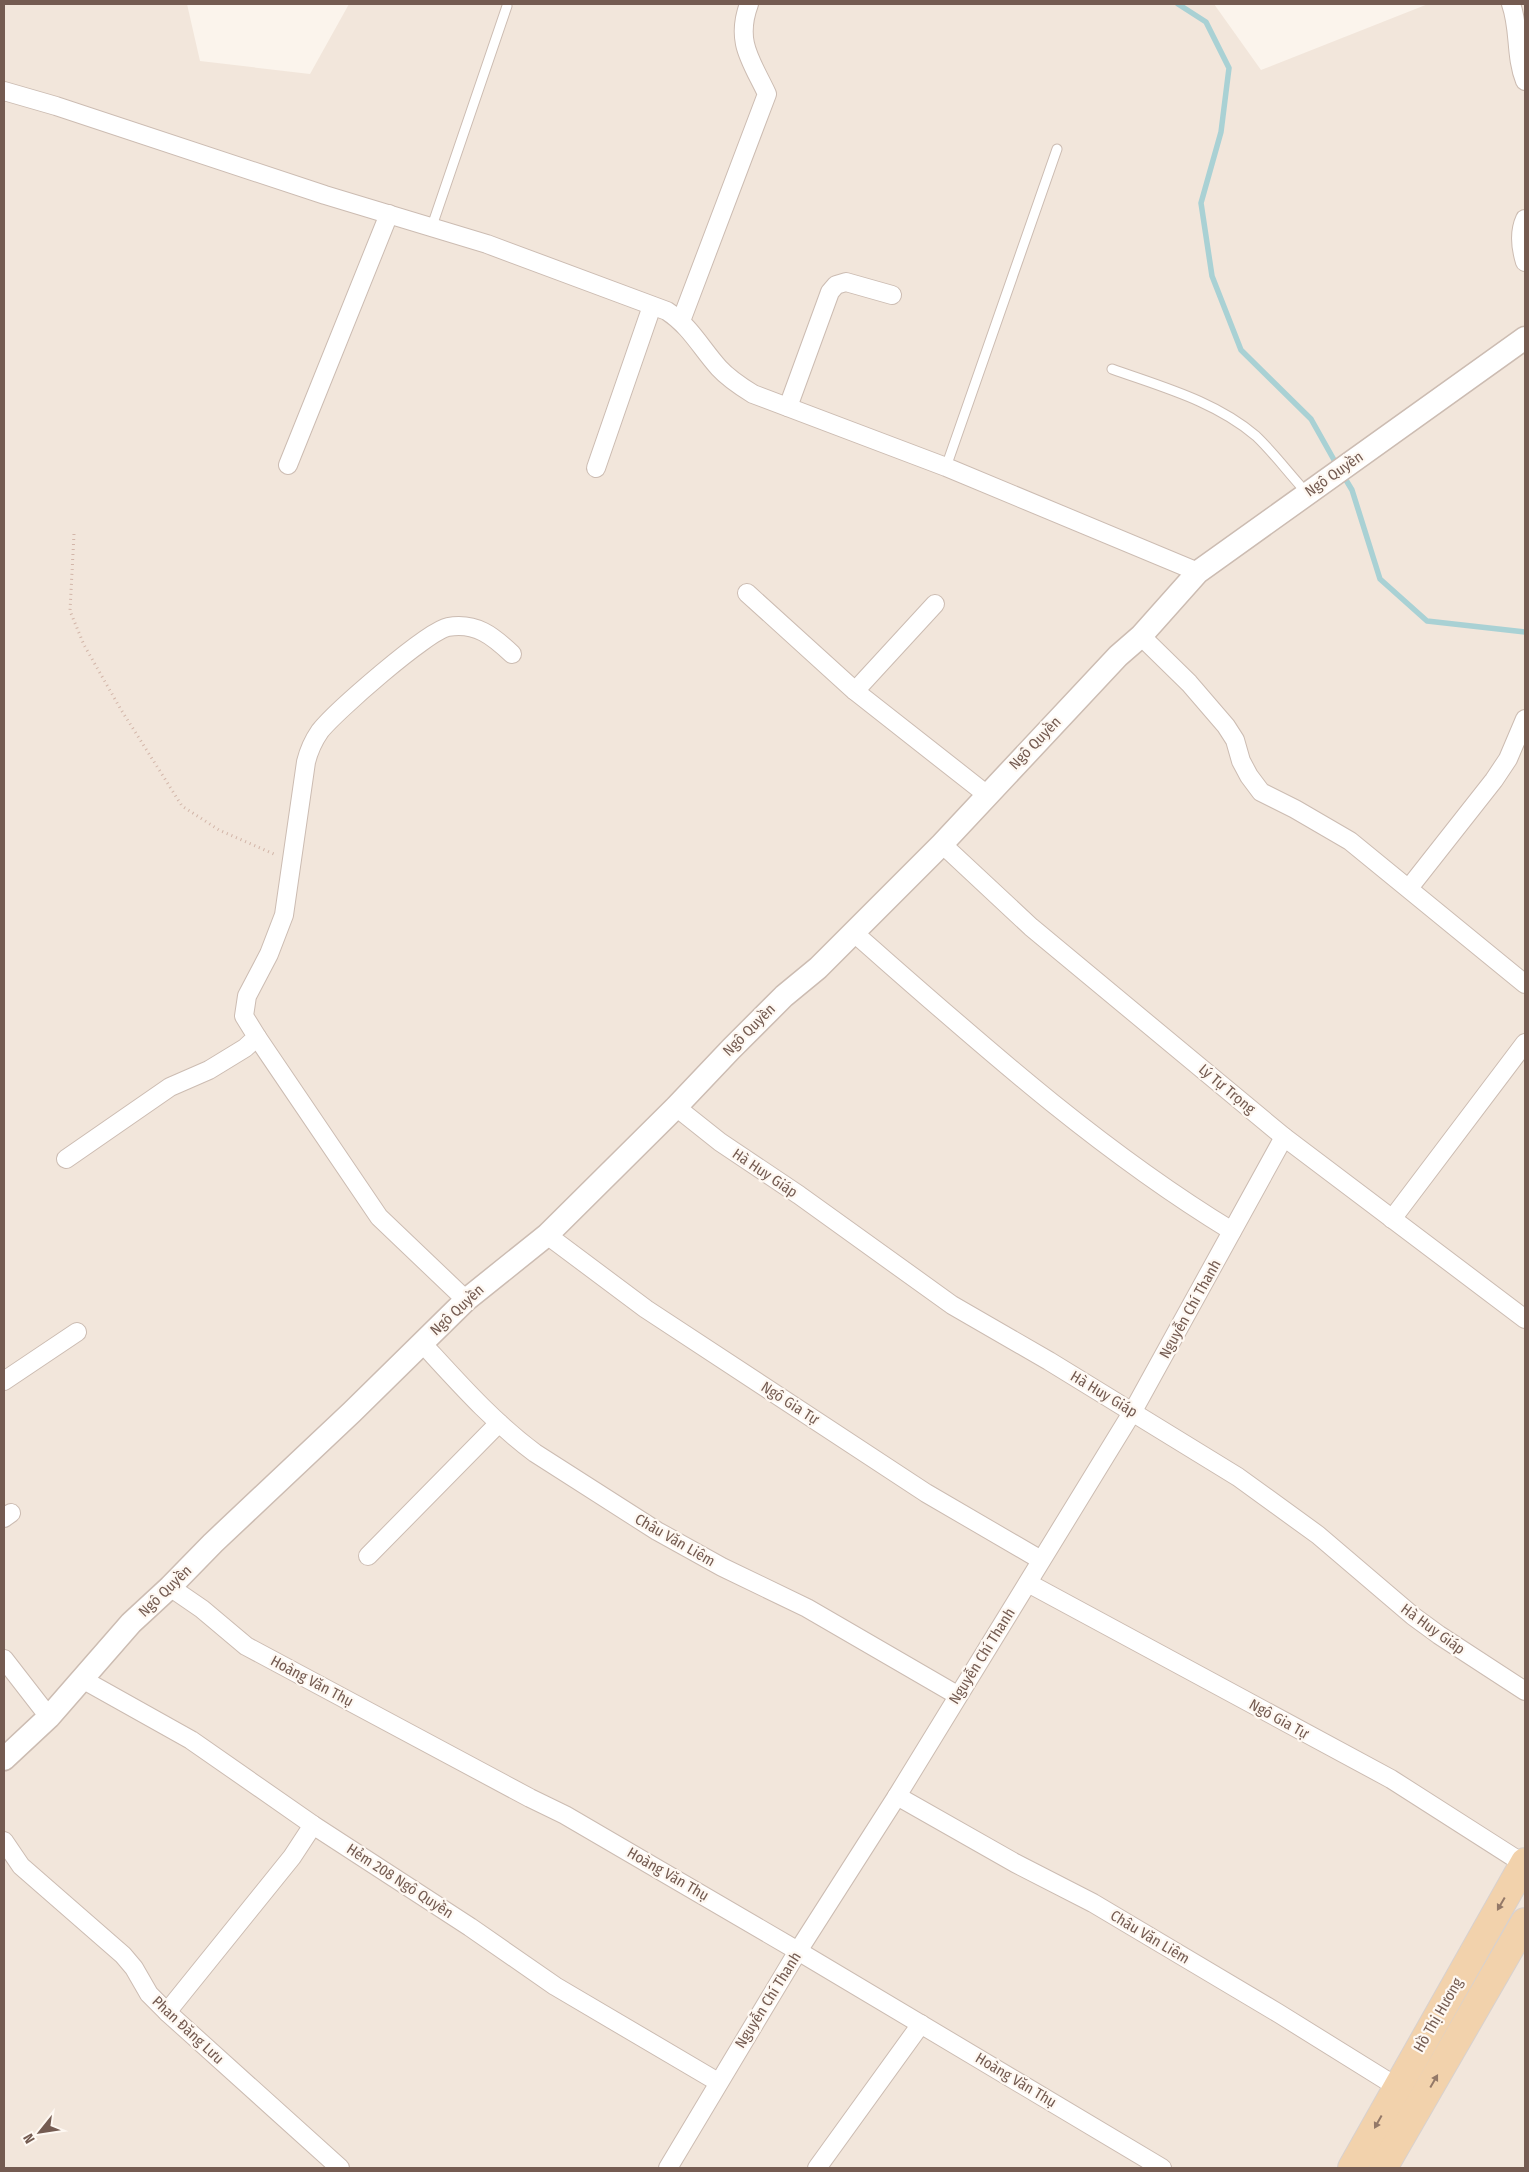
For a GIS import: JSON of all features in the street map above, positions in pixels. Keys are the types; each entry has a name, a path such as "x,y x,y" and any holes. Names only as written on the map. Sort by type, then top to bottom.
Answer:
{"main road":[{"name":"Hồ Thị Hương","path":"1352,2168 1525,1863"},
{"name":"Hồ Thị Hương","path":"1383,2168 1525,1922"}],"street":[{"path":"681,321 767,94 749,56 742,34 749,4"},
{"path":"1510,4 1514,16 1520,68 1525,81"},
{"path":"4,90 325,195 487,244 667,311 681,321 718,367 734,382 753,394 946,467 1198,572"},
{"path":"288,465 389,214"},
{"path":"1525,219 1521,234 1525,262"},
{"path":"788,407 830,292 836,285 846,282 892,296"},
{"path":"596,468 652,306"},
{"name":"Ngô Quyền","path":"4,1760 48,1717 131,1623 466,1300 547,1235 676,1107 730,1048 853,932 942,844 986,794 1118,656 1141,636 1198,572 1525,338"},
{"path":"747,593 856,691 986,794"},
{"path":"856,691 935,604"},
{"path":"466,1300 379,1217 244,1016 247,996 269,954 284,914 295,832 310,746 320,731 333,717 416,646 447,627 470,627 490,634 512,654"},
{"path":"1141,636 1189,683 1226,726 1234,740 1241,761 1261,792 1295,808 1350,841 1525,984"},
{"path":"1409,888 1494,780 1508,759 1525,719"},
{"name":"Lý Tự Trọng","path":"942,844 1031,927 1284,1138 1525,1319"},
{"path":"853,932 996,1058 1070,1118 1184,1202 1232,1231"},
{"path":"66,1159 89,1145 140,1107 182,1081 209,1070 258,1038"},
{"path":"1392,1219 1525,1043"},
{"name":"Hà Huy Giáp","path":"676,1107 720,1142 799,1195 952,1305 1050,1360 1238,1477 1318,1535 1432,1630 1525,1691"},
{"name":"Nguyễn Chí Thanh","path":"668,2168 798,1951 897,1796 957,1695 1133,1411 1284,1138"},
{"name":"Ngô Gia Tự","path":"547,1235 646,1309 918,1487 1041,1560"},
{"path":"4,1381 77,1332"},
{"name":"Châu Văn Liêm","path":"422,1343 471,1396 499,1423 535,1452 657,1531 722,1567 807,1608 957,1695"},
{"path":"368,1556 499,1423"},
{"name":"Ngô Gia Tự","path":"1028,1583 1391,1779 1525,1863"},
{"name":"Hoàng Văn Thụ","path":"170,1587 202,1609 246,1646 564,1815 798,1951 1162,2168"},
{"path":"4,1660 48,1717"},
{"name":"Hẻm 208 Ngô Quyền","path":"82,1679 191,1740 555,1986 718,2082"},
{"name":"Châu Văn Liêm","path":"897,1796 1015,1863 1093,1903 1397,2086"},
{"path":"167,2012 292,1857 313,1824"},
{"name":"Phan Đăng Lưu","path":"4,1841 21,1866 123,1955 134,1968 150,1994 167,2012 340,2168"},
{"path":"817,2168 921,2024"}],"lane":[{"path":"432,226 507,6"},
{"path":"946,467 1057,149"},
{"path":"1112,369 1204,402 1219,411 1256,437 1307,493"}],"path":[{"path":"74,534 70,611 84,645 120,708 182,806 219,830 292,864"}],"shaded area":[{"path":"4,4 187,4 200,61 310,74 349,4 1214,4 1261,70 1428,4 1525,4 1525,2168 4,2168"}],"waterway":[{"path":"1178,4 1206,22 1229,68 1221,132 1201,203 1212,276 1241,350 1311,419 1338,467"},
{"path":"1343,475 1352,490 1380,579 1427,621 1525,632"}]}
